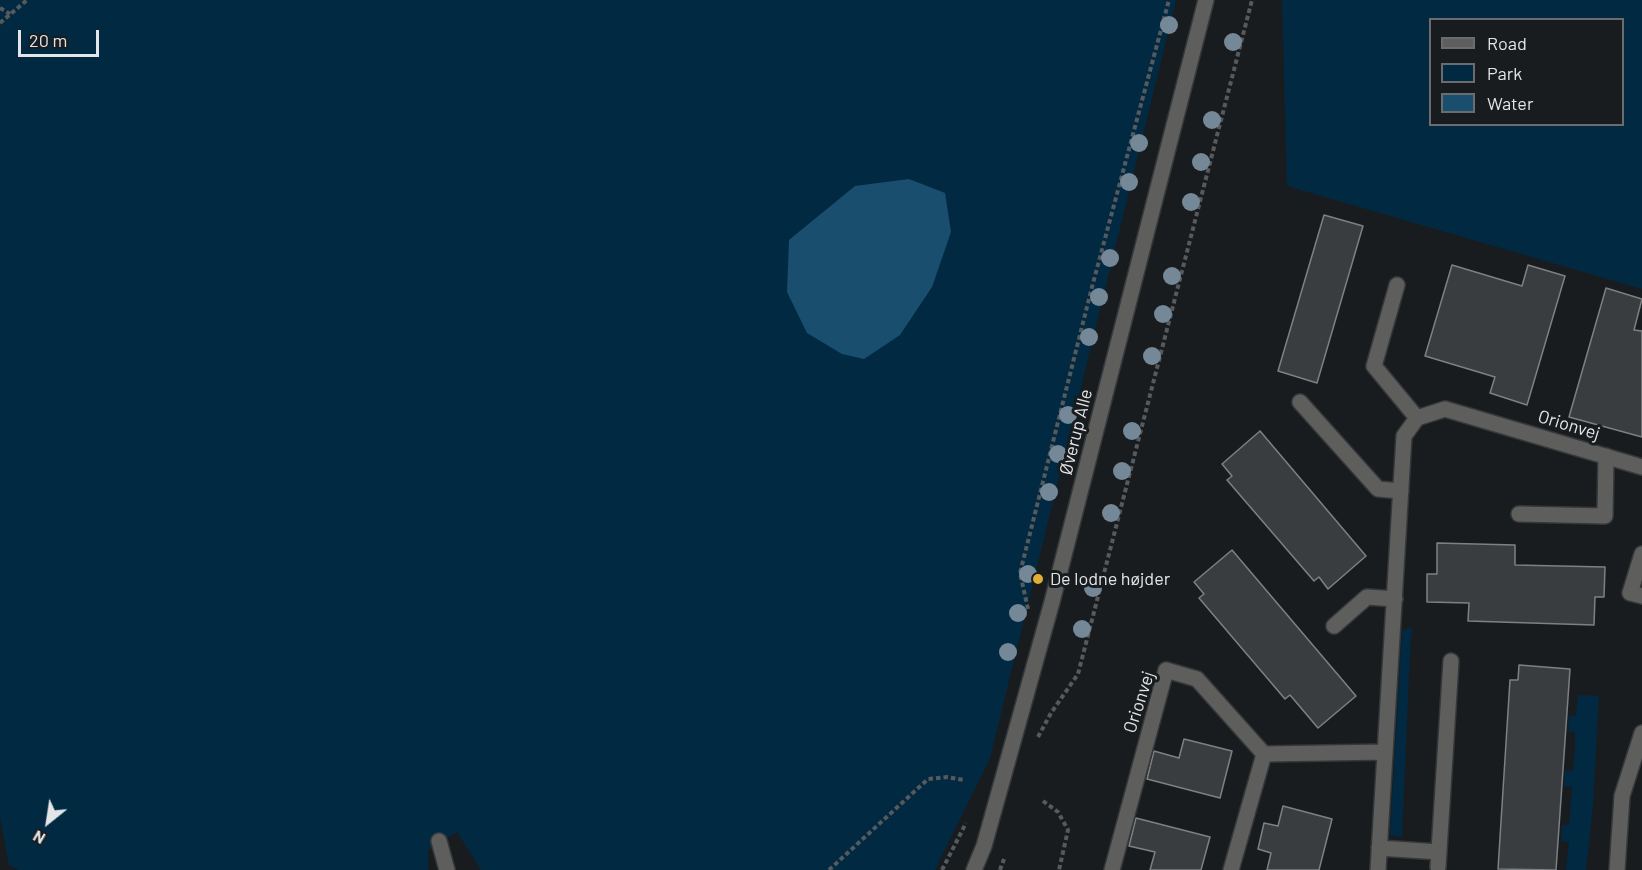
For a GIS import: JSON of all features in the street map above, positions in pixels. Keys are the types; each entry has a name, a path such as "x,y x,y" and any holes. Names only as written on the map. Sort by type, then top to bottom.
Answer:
{"street":[{"name":"Øverup Alle","path":"974,870 984,846 1052,602 1206,0"},
{"path":"1378,870 1404,436 1417,418 1374,366 1397,285"},
{"path":"1300,402 1377,489 1401,491"},
{"name":"Orionvej","path":"1417,418 1445,409 1642,467"},
{"path":"1519,514 1605,516 1606,456"},
{"path":"1642,554 1630,593 1642,596"},
{"path":"1334,626 1367,597 1395,599"},
{"path":"1379,848 1439,860 1451,661"},
{"name":"Orionvej","path":"1112,870 1166,670 1197,679 1264,754"},
{"path":"1617,870 1622,796 1642,733"},
{"path":"1231,870 1264,754 1385,752"},
{"path":"440,841 447,870"}],"path":[{"path":"0,23 27,0"},
{"path":"1029,618 1020,573 1092,287 1169,0"},
{"path":"1036,744 1051,713 1078,674 1252,0"},
{"path":"0,8 10,14"},
{"path":"829,870 928,779 947,777 964,780"},
{"path":"1043,801 1058,812 1068,830 1059,870"},
{"path":"942,870 970,816"},
{"path":"1000,870 1006,850"}],"green space":[{"path":"0,0 1176,0 990,758 935,870 481,870 457,832 428,850 428,870 18,870 9,865 0,817"},
{"path":"1282,0 1642,0 1642,289 1287,186"},
{"path":"1412,627 1402,837 1390,835 1402,631"},
{"path":"1578,695 1599,696 1593,805 1586,870 1566,870 1569,842 1561,841 1562,825 1569,825 1572,787 1564,786 1565,771 1573,771 1575,732 1568,731 1569,716 1576,716"}],"water":[{"path":"909,179 945,193 951,232 932,287 900,335 864,359 842,354 807,333 787,292 789,240 855,186"}],"building":[{"path":"1324,215 1363,226 1317,383 1278,371"},
{"path":"1452,265 1522,286 1528,265 1565,276 1527,405 1490,393 1495,377 1425,356"},
{"path":"1606,288 1642,299 1634,330 1642,331 1642,437 1569,417"},
{"path":"1260,431 1366,556 1328,589 1319,577 1314,581 1227,480 1232,476 1222,464"},
{"path":"1437,543 1515,545 1515,565 1605,567 1604,597 1595,597 1594,625 1468,621 1469,603 1427,602 1427,574 1437,574"},
{"path":"1232,550 1356,696 1318,728 1290,695 1285,699 1199,598 1204,594 1194,582"},
{"path":"1519,665 1570,669 1556,870 1498,869 1510,680 1518,680"},
{"path":"1184,739 1232,751 1220,798 1147,779 1154,751 1179,758"},
{"path":"1283,806 1332,819 1319,870 1267,870 1271,853 1258,849 1264,823 1278,826"},
{"path":"1136,818 1210,837 1201,870 1150,870 1155,852 1129,846"}],"place":[{"name":"De lodne højder","path":"1038,579"}]}
